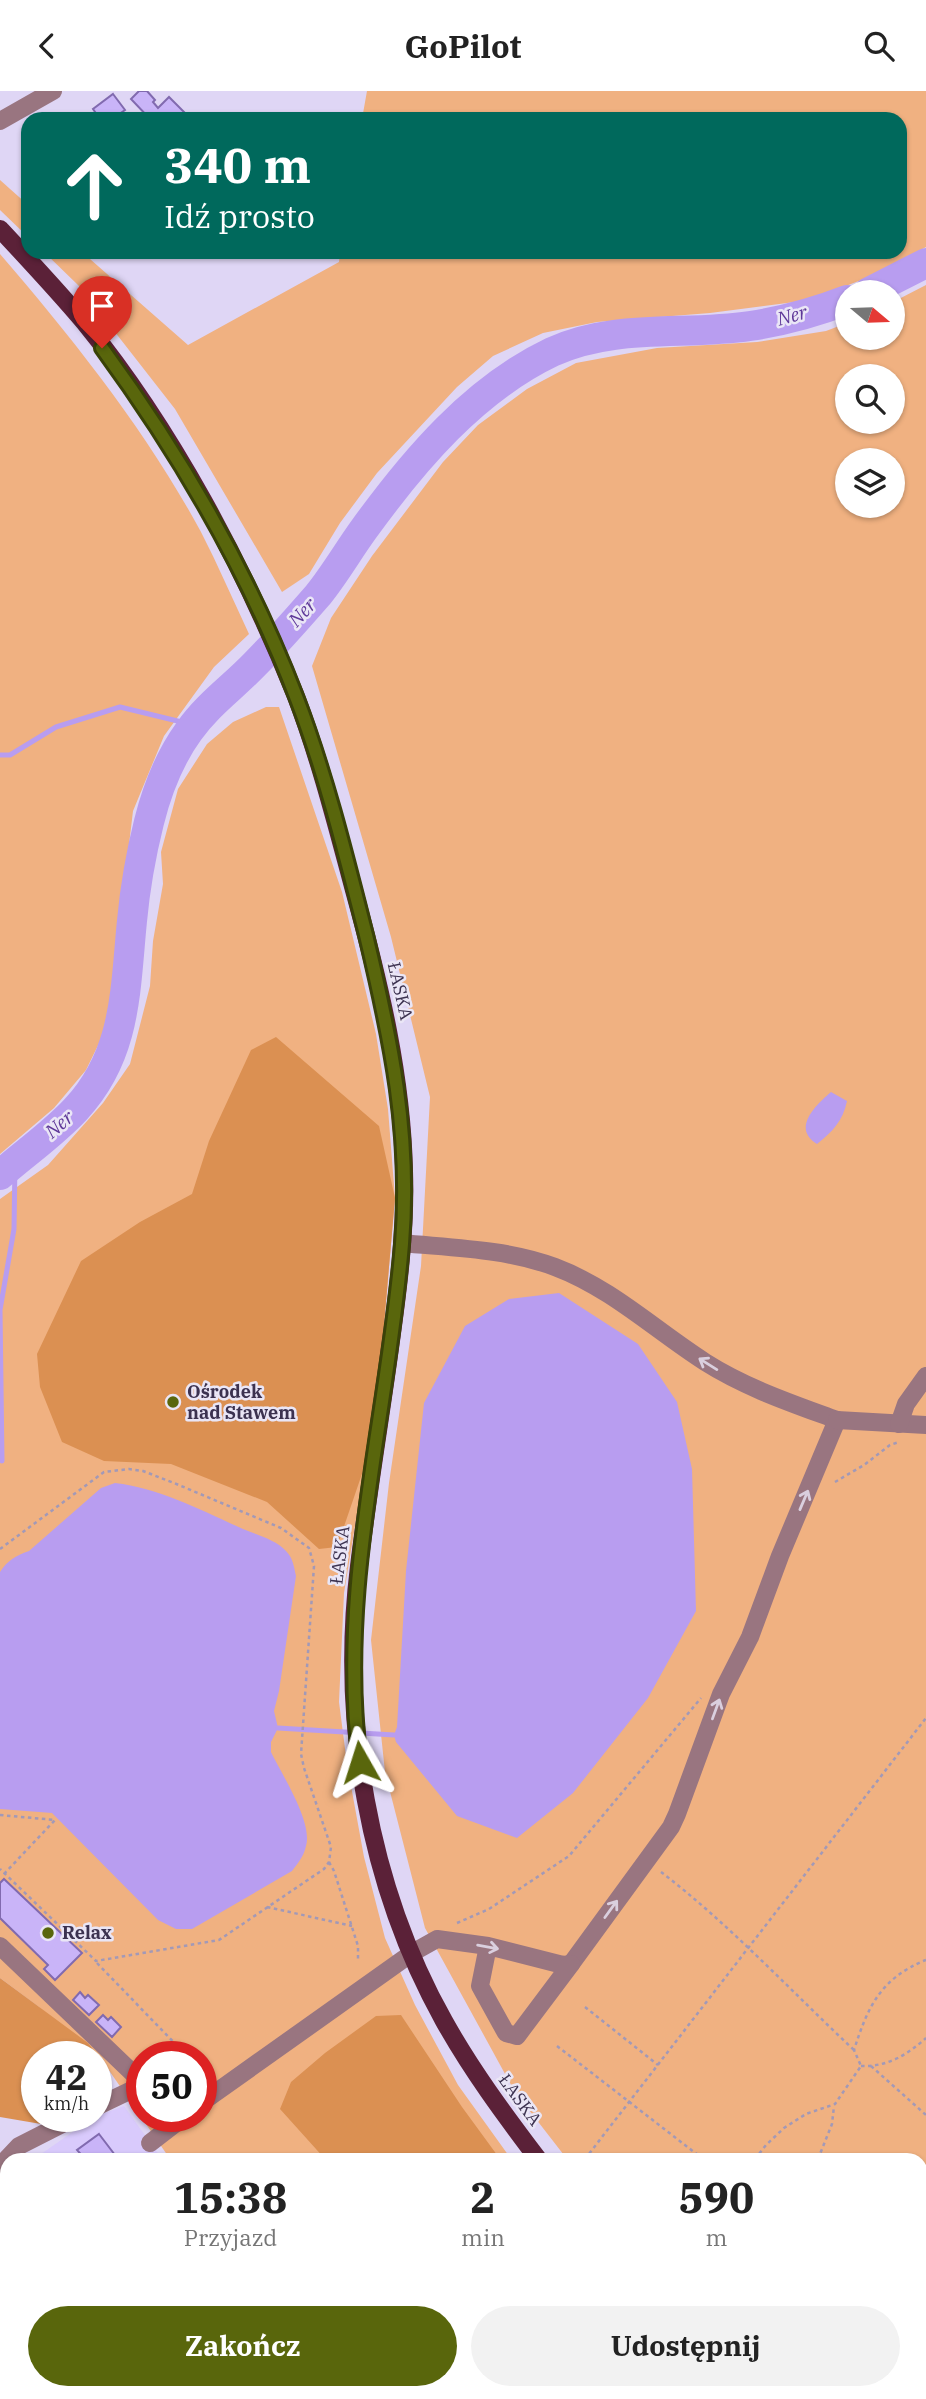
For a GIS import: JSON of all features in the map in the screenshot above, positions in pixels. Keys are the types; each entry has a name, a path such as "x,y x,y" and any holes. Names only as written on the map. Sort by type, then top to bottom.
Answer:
{"main road":[{"name":"ŁASKA","path":"0,229 21,252"},
{"name":"ŁASKA","path":"27,259 86,325 135,393 216,527 256,605 297,699 362,918 397,1076 404,1170 398,1288 358,1569 353,1654 359,1758 377,1848 392,1900 417,1950 442,2017 486,2092 533,2153"}],"street":[{"path":"0,121 53,91"},
{"path":"402,1243 521,1257 555,1268 603,1291 664,1335 738,1382 837,1420 901,1432 926,1425"},
{"path":"901,1432 906,1404 926,1376"},
{"path":"488,1946 480,1986 506,2033 517,2036 646,1861 677,1814 721,1694 750,1637 780,1556 837,1420"},
{"path":"217,2092 417,1950 437,1939 488,1946 563,1965 571,1964"},
{"path":"0,1946 126,2068"},
{"path":"12,2153 19,2146 47,2132"},
{"path":"150,2143 163,2132"}],"path":[{"path":"835,1482 864,1465 890,1445 901,1432"},
{"path":"0,1549 104,1472 118,1469 143,1471 281,1528 309,1548 314,1566 301,1742 304,1768 331,1847 329,1862 324,1869 219,1940 96,1961"},
{"path":"455,1924 489,1909 569,1856 708,1689"},
{"path":"590,2153 926,1718"},
{"path":"0,1815 55,1821 4,1874"},
{"path":"646,1861 678,1885 854,2050 860,2066"},
{"path":"329,1862 358,1946 358,1962"},
{"path":"0,1870 96,1961 173,2041"},
{"path":"267,1907 352,1926"},
{"path":"854,2050 864,2019 875,2001 897,1975 926,1960"},
{"path":"585,2007 658,2065"},
{"path":"860,2066 890,2062 911,2052 926,2038"},
{"path":"557,2046 695,2153"},
{"path":"820,2153 832,2124 835,2105 860,2066"},
{"path":"871,2066 926,2115"},
{"path":"760,2153 784,2128 806,2114 835,2105"}],"shaded area":[{"path":"367,91 926,91 926,247 907,258 907,112 363,112"},
{"path":"0,180 21,199 21,230 0,210"},
{"path":"0,254 82,353 157,458 201,532 249,634 214,667 164,736 133,811 118,938 116,989 106,1029 86,1070 54,1108 0,1154"},
{"path":"51,259 90,259 188,345 339,262 339,259 904,259 861,280 835,280 835,290 810,300 710,313 597,322 543,333 493,356 457,387 377,473 340,523 309,574 282,592 175,409 79,286"},
{"path":"926,285 926,2153 562,2153 515,2092 425,1928 385,1772 371,1640 389,1483 421,1266 430,1097 391,937 312,666 331,618 372,556 443,462 478,425 527,389 576,363 657,348 757,342 835,328 835,350 905,350 905,296"},
{"name":"Ośrodek nad Stawem","path":"266,707 279,707 342,892 376,1034 388,1109 395,1198 383,1336 344,1593 339,1702 347,1764 364,1857 385,1938 415,2005 458,2085 507,2153 166,2153 151,2132 217,2132 217,2041 126,2041 126,2095 112,2075 112,2041 78,2041 0,1978 0,1199 48,1165 103,1103 130,1064 150,986 153,941 163,884 161,852 178,789 207,744 233,722"},
{"path":"276,1037 379,1126 395,1198 383,1336 365,1465 337,1547 319,1549 267,1502 171,1464 104,1461 62,1442 40,1387 37,1354 81,1261 140,1222 192,1194 209,1141 251,1050"},
{"path":"831,1092 847,1101 836,1125 817,1144 806,1131 806,1124 813,1110"},
{"path":"559,1293 638,1344 677,1402 692,1469 696,1611 648,1698 573,1793 517,1838 457,1816 396,1742 394,1735 397,1727 406,1571 424,1403 465,1326 509,1299"},
{"path":"115,1483 164,1495 272,1541 288,1554 296,1576 274,1711 278,1728 271,1742 271,1752 301,1812 307,1836 305,1850 292,1871 192,1929 176,1929 158,1920 52,1813 0,1809 0,1572 12,1559 29,1551 101,1488"},
{"path":"0,1978 85,2041 21,2041 21,2121 0,2117"},
{"path":"401,2015 496,2153 320,2153 280,2109 291,2082 376,2016"},
{"path":"124,2106 126,2132 143,2132 158,2153 43,2153 73,2132 112,2132 112,2110"}],"building":[{"path":"139,91 147,91 158,108 169,97 184,112 143,112 131,99"},
{"path":"113,94 125,110 95,112 93,109"},
{"path":"4,1879 82,1953 55,1980 44,1969 48,1965 0,1918 0,1883"},
{"path":"80,1992 85,1998 88,1995 99,2005 89,2015 73,2000"},
{"path":"103,2015 108,2020 111,2017 121,2027 112,2037 96,2022"},
{"path":"99,2134 113,2153 80,2153 77,2150"}],"waterway":[{"name":"Ner","path":"893,280 926,263"},
{"name":"Ner","path":"0,1175 76,1109 93,1088 105,1066 114,1044 125,996 135,896 146,834 160,786 182,741 204,712 263,656 318,595 383,503 425,452 471,406 497,386 524,367 576,343 625,334 750,326 799,316 835,304"},
{"path":"0,755 10,755 56,727 120,707 194,725"},
{"path":"2,1461 0,1310 14,1229 15,1162"},
{"path":"278,1728 394,1735"}],"place":[{"name":"Ośrodek nad Stawem","path":"173,1402"},
{"name":"Relax","path":"48,1933"}],"route":[{"path":"102,348 164,437 216,527 256,605 297,699 362,918 397,1076 402,1121 404,1220 398,1288 358,1569 353,1665 360,1762"}]}
